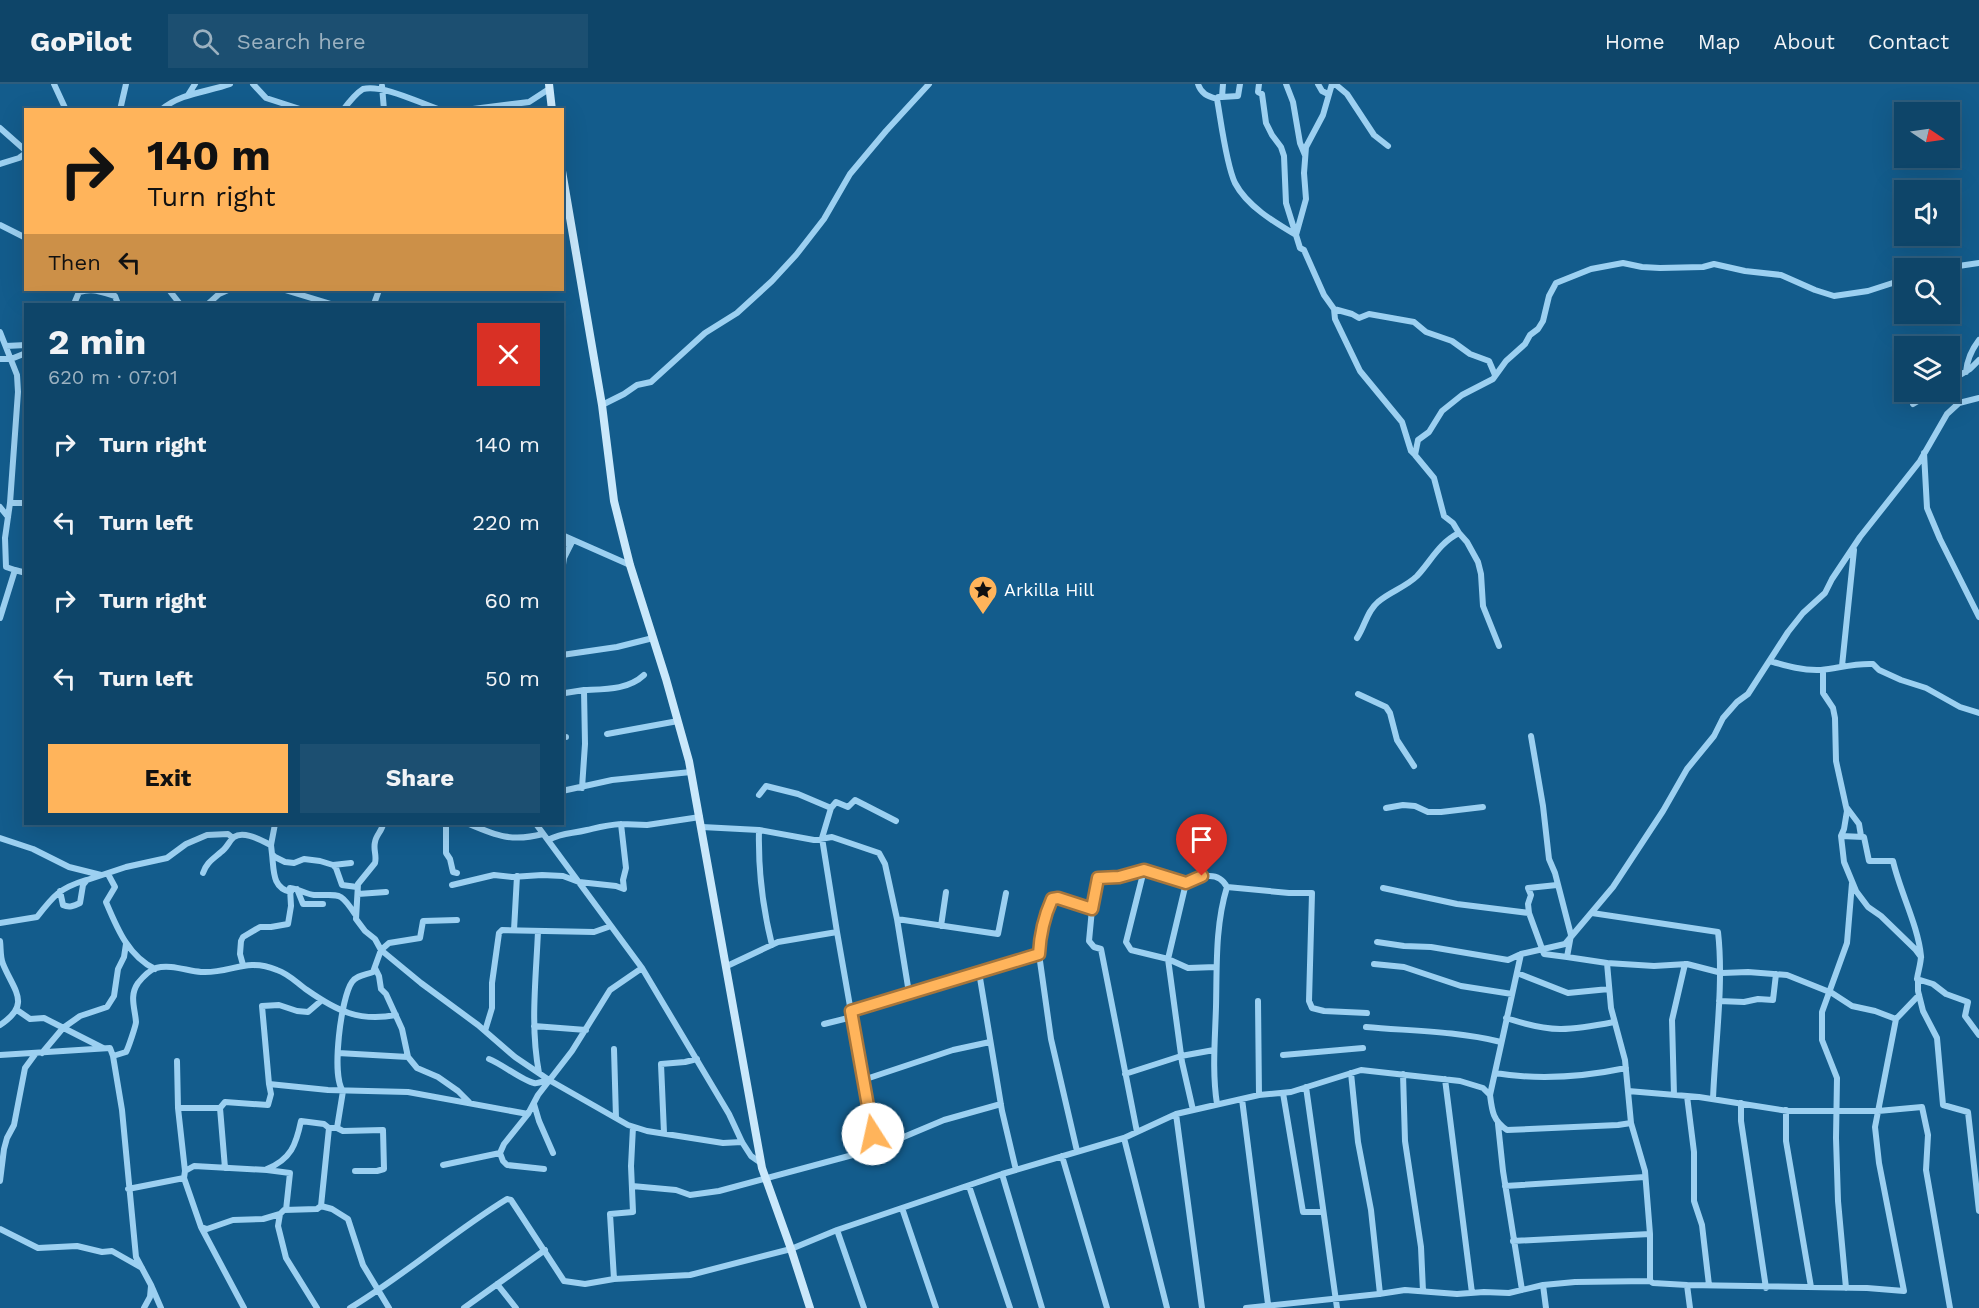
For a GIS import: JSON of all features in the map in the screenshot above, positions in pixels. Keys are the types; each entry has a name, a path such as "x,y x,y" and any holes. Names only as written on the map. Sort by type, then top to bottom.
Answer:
{"street":[{"path":"54,84 65,108"},
{"path":"120,108 126,84"},
{"path":"188,96 195,84"},
{"path":"163,108 188,96 230,84"},
{"path":"253,84 266,98 297,108"},
{"path":"602,405 637,385 651,381 705,333 737,313 772,281 824,219 850,174 929,84"},
{"path":"1198,84 1204,94 1220,98 1238,96 1240,84"},
{"path":"1223,84 1220,98 1235,182 1243,194 1257,207 1296,235"},
{"path":"1259,84 1258,92 1262,94 1266,123 1284,156 1286,203 1300,248 1304,250 1324,295 1334,309 1335,319 1360,371 1402,422 1412,451 1434,478 1444,516 1453,523 1478,562 1483,606 1499,646"},
{"path":"1286,84 1293,102 1300,146 1305,156"},
{"path":"1318,84 1322,91 1328,94"},
{"path":"1296,235 1306,199 1304,173 1306,147 1323,115 1333,84 1347,94 1374,135 1388,146"},
{"path":"345,108 365,86 382,86 436,108"},
{"path":"382,86 384,108"},
{"path":"481,108 529,102 549,86"},
{"path":"549,86 552,108"},
{"path":"0,128 24,150"},
{"path":"0,165 24,154"},
{"path":"564,183 602,405 614,501 630,565 654,638 691,772 761,1163 810,1308"},
{"path":"0,225 24,237"},
{"path":"1415,455 1418,440 1429,432 1442,411 1462,395 1488,382 1538,329 1556,283 1591,269 1623,263 1660,268 1703,267 1714,264 1745,272 1781,275 1834,296 1868,291 1894,283"},
{"path":"1960,266 1979,263"},
{"path":"74,303 79,292 89,291"},
{"path":"102,291 115,296 118,303"},
{"path":"170,291 179,303"},
{"path":"209,303 226,291"},
{"path":"288,291 328,303"},
{"path":"1334,309 1359,318 1369,314 1414,322 1425,333 1452,341 1470,354 1490,361 1495,375"},
{"path":"0,332 17,375 18,392 3,565 24,572"},
{"path":"1969,370 1966,364 1979,340"},
{"path":"6,346 24,345"},
{"path":"0,359 24,354"},
{"path":"1960,375 1979,360"},
{"path":"1969,370 1979,370"},
{"path":"1377,942 1431,947 1508,960 1521,954 1565,944 1613,887 1686,770 1714,736 1723,718 1737,702 1748,694 1803,613 1825,593 1860,537 1924,452 1947,414 1959,403 1979,398"},
{"path":"1924,452 1927,508 1979,617"},
{"path":"10,503 24,503"},
{"path":"0,507 8,517"},
{"path":"1357,638 1364,628 1369,612 1377,602 1415,578 1438,548 1459,533"},
{"path":"564,536 630,565"},
{"path":"564,544 573,540"},
{"path":"564,558 573,540"},
{"path":"1842,666 1854,549"},
{"path":"0,618 15,570"},
{"path":"564,655 617,647 654,638"},
{"path":"1770,661 1801,669 1823,670 1873,664 1879,670 1940,694 1960,707 1979,713"},
{"path":"1823,670 1823,693 1833,708 1836,761 1847,808 1841,836 1844,862 1852,883 1868,907 1916,949 1921,957"},
{"path":"564,694 584,690 615,689 636,682 644,675"},
{"path":"582,788 585,744 584,690"},
{"path":"1358,694 1386,707 1397,740 1414,766"},
{"path":"607,734 678,721"},
{"path":"1531,736 1549,859 1556,873 1557,885 1571,935 1567,957"},
{"path":"564,791 612,780 691,772"},
{"path":"759,795 766,786 798,794 831,808"},
{"path":"875,1149 822,838 831,808 836,802 848,807 855,800 896,820"},
{"path":"1386,808 1403,805 1415,806 1428,812 1441,812 1483,807"},
{"path":"1847,808 1859,824 1869,861 1893,861 1897,879 1910,912 1921,957 1917,979 1919,995 1923,1011 1937,1038 1943,1105 1968,1112 1979,1211"},
{"path":"548,840 560,834 599,826 647,825 700,817"},
{"path":"452,885 494,875 500,877 562,876 579,882 624,889 623,880 626,868 621,824"},
{"path":"275,825 271,845 276,883 283,890 312,895 338,895 345,899 356,914"},
{"path":"383,825 375,842 374,851 377,859 358,881 356,914 356,919 375,939 381,950 515,1057 549,1080 615,1118 646,1131 723,1143 742,1142"},
{"path":"446,825 446,853 453,872 457,873"},
{"path":"472,825 511,838 525,839 543,834"},
{"path":"537,825 642,968 729,1114 742,1142 751,1156 761,1163"},
{"path":"702,827 759,830 806,839 832,837 879,853 885,864 897,919 909,993"},
{"path":"759,830 758,867 772,945"},
{"path":"0,924 37,916 52,897 67,885 126,867 167,858 186,844 207,835 228,834 233,838"},
{"path":"202,873 206,864 226,849 233,838 239,835 271,845"},
{"path":"1841,836 1861,836"},
{"path":"0,838 33,849 69,867 104,875 115,887 106,902 123,941 147,965 155,969 183,968 201,972 224,970 253,963 279,970 343,1013 373,1018 396,1015"},
{"path":"272,854 285,862 294,863 304,859 333,865 351,863"},
{"path":"333,865 336,867 342,885 357,891 386,892"},
{"path":"1144,870 1126,942 1131,950 1168,959 1188,968 1216,967"},
{"path":"1137,1132 1101,949 1094,947 1089,941 1098,878 1119,877 1144,870 1186,883 1202,876 1214,876 1223,880 1227,888 1220,910 1216,967 1214,1085 1217,1104"},
{"path":"514,930 517,876"},
{"path":"60,891 63,905 73,907 80,903 83,885 87,880"},
{"path":"1186,883 1168,959 1181,1056 1193,1110"},
{"path":"1846,1287 1838,1201 1836,1138 1838,1078 1822,1040 1822,1012 1847,943 1852,883"},
{"path":"1557,885 1528,888 1531,895 1528,904 1529,914 1544,954 1607,963 1654,966 1685,964 1719,972 1787,975 1829,992 1852,1006 1896,1019"},
{"path":"1227,888 1312,893 1309,1001 1312,1008 1324,1011 1367,1013"},
{"path":"1383,888 1457,904 1529,914"},
{"path":"294,891 303,904 323,904"},
{"path":"243,965 240,954 243,937 260,927 288,924 294,891"},
{"path":"941,926 946,892"},
{"path":"897,919 998,934 1006,893"},
{"path":"1077,1151 1051,1039 1039,954 1040,936 1052,899 1058,898 1092,909"},
{"path":"1592,913 1718,932 1719,1001 1713,1099"},
{"path":"343,1090 339,1086 338,1053 343,1013 351,982 357,976 373,972 381,950 389,943 420,938 423,921 457,920"},
{"path":"485,1031 492,1008 492,983 499,933 502,930 594,932 611,926"},
{"path":"538,931 534,1026 539,1073"},
{"path":"726,966 772,945 837,932"},
{"path":"0,941 2,962 18,997 13,1016 0,1025"},
{"path":"0,1181 4,1149 14,1125 25,1068 63,1028 80,1016 107,1007 114,996 118,969 124,957 126,944"},
{"path":"824,1024 909,993 1039,954"},
{"path":"1521,954 1490,1095 1498,1124 1505,1186 1522,1290"},
{"path":"1607,963 1614,1022 1626,1068 1631,1123 1645,1177 1650,1234 1650,1281"},
{"path":"1374,964 1404,967 1461,986 1512,994"},
{"path":"1674,1095 1672,1020 1685,964"},
{"path":"375,968 381,989 386,994 402,1029 408,1057 417,1068 438,1077 470,1102"},
{"path":"500,1153 549,1080 572,1051 610,990 642,968"},
{"path":"113,1056 126,1052 129,1047 129,1040 137,1025 132,1004 133,994 138,983 155,969"},
{"path":"978,972 1000,1104 1016,1170"},
{"path":"1516,973 1568,993 1609,989"},
{"path":"1719,1001 1773,1000 1776,974"},
{"path":"1918,979 1933,984 1946,994 1968,1002 1965,1016 1979,1035"},
{"path":"1246,1308 1405,1290 1457,1294 1509,1293 1543,1285 1575,1282 1650,1281 1687,1286 1846,1287 1904,1291 1879,1163 1875,1127 1896,1019 1919,995"},
{"path":"225,1168 220,1108 225,1102 268,1105 271,1094 262,1006 279,1005 308,1012 322,1000"},
{"path":"1258,1001 1259,1095"},
{"path":"16,1010 30,1019 44,1018 103,1048"},
{"path":"1506,1018 1536,1028 1563,1030 1614,1022"},
{"path":"534,1026 586,1030"},
{"path":"1366,1027 1437,1031 1501,1042"},
{"path":"863,1080 953,1050 990,1042"},
{"path":"0,1055 110,1048 122,1110 136,1257 161,1308"},
{"path":"1283,1055 1363,1048"},
{"path":"615,1049 615,1118"},
{"path":"1125,1074 1181,1056 1214,1050"},
{"path":"338,1053 408,1057"},
{"path":"489,1059 535,1083 549,1080"},
{"path":"664,1132 661,1064 697,1059"},
{"path":"177,1061 178,1108 184,1174 201,1227 244,1308"},
{"path":"1495,1073 1518,1077 1567,1076 1626,1068"},
{"path":"350,1308 378,1291 476,1218 507,1199 511,1200 564,1281 585,1284 614,1279 690,1275 791,1249 837,1230 1002,1174 1124,1137 1176,1114 1259,1095 1283,1093 1361,1070 1460,1081 1483,1088 1490,1095"},
{"path":"1351,1073 1358,1142 1371,1210 1380,1294"},
{"path":"1403,1074 1405,1141 1421,1247 1424,1291"},
{"path":"1445,1079 1472,1293"},
{"path":"269,1084 408,1092 528,1114"},
{"path":"1306,1087 1337,1308"},
{"path":"338,1128 343,1090"},
{"path":"1628,1091 1713,1099 1786,1110 1878,1111 1922,1107 1928,1135 1926,1170 1950,1308"},
{"path":"1283,1093 1303,1212 1323,1212"},
{"path":"1687,1096 1694,1152 1694,1201 1702,1225 1709,1286"},
{"path":"1242,1099 1268,1304"},
{"path":"534,1103 553,1153"},
{"path":"1741,1103 1741,1121 1766,1288"},
{"path":"632,1186 676,1190 690,1195 719,1191 875,1149 944,1120 1000,1104"},
{"path":"178,1108 220,1108"},
{"path":"1786,1110 1786,1141 1811,1287"},
{"path":"1176,1114 1203,1308"},
{"path":"267,1170 287,1156 296,1144 301,1121 324,1124 329,1128 338,1128 343,1131 383,1130 384,1169 355,1171"},
{"path":"1498,1124 1507,1130 1631,1123"},
{"path":"614,1279 610,1214 633,1212 631,1167 633,1127"},
{"path":"321,1206 329,1128"},
{"path":"1124,1137 1167,1308"},
{"path":"443,1165 500,1153"},
{"path":"500,1153 507,1165 544,1169"},
{"path":"1062,1156 1107,1308"},
{"path":"128,1189 184,1174 194,1166 290,1173 286,1210"},
{"path":"1002,1174 1042,1308"},
{"path":"1505,1186 1645,1177"},
{"path":"969,1186 1010,1308"},
{"path":"201,1227 207,1229 233,1220 262,1219 286,1210 317,1209 321,1206 332,1209 348,1219 363,1265 389,1308"},
{"path":"902,1208 936,1308"},
{"path":"280,1214 280,1238 286,1258 317,1308"},
{"path":"0,1229 38,1248 77,1246 102,1252 112,1251 142,1268"},
{"path":"837,1230 864,1308"},
{"path":"1514,1240 1650,1234"},
{"path":"464,1308 545,1250"},
{"path":"497,1284 516,1308"},
{"path":"144,1308 150,1297 151,1285"},
{"path":"1543,1285 1546,1308"},
{"path":"1687,1286 1690,1308"}],"place":[{"name":"Arkilla Hill","path":"983,616"}],"route":[{"path":"873,1134 851,1011 1039,954 1040,936 1052,899 1058,898 1092,909 1098,878 1119,877 1144,870 1186,883 1202,876"}]}
